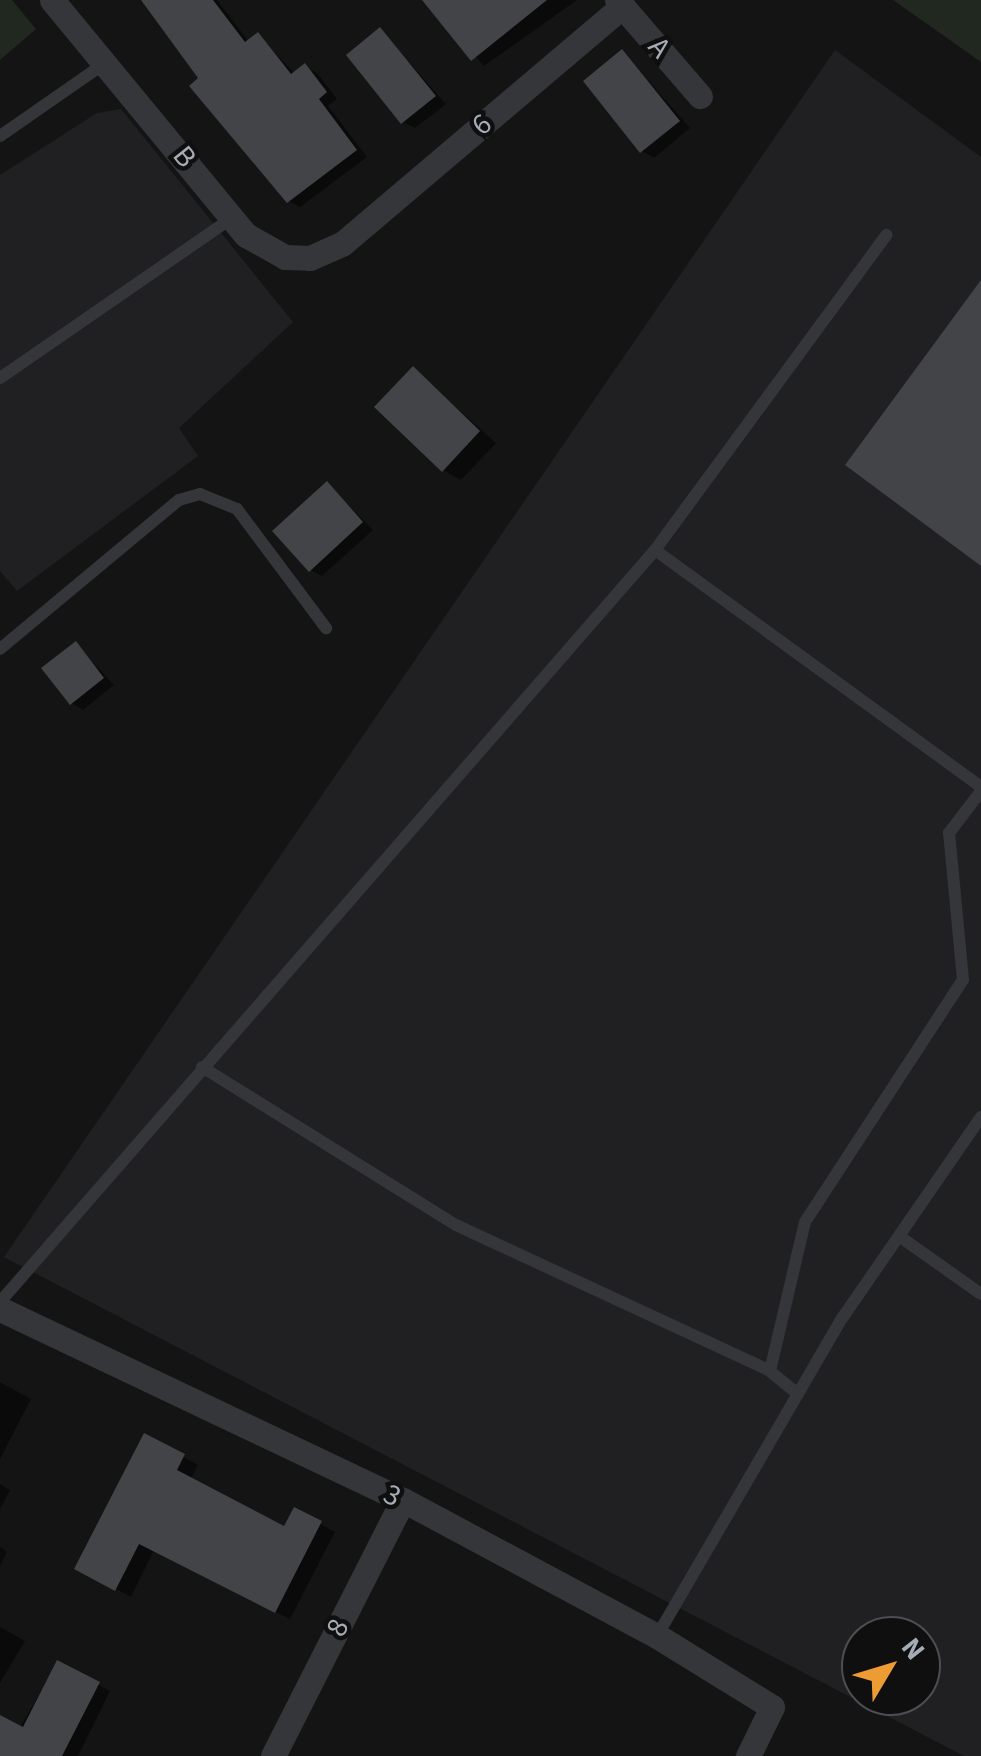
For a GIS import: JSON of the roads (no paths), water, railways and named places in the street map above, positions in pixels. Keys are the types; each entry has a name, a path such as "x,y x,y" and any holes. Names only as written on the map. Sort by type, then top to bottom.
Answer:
{"street":[{"name":"B","path":"52,0 246,234 285,258 310,258 342,244"},
{"name":"A","path":"620,3 700,96"},
{"name":"6","path":"342,244 620,3"},
{"name":"3","path":"0,1305 403,1500 657,1636 772,1707 748,1756"},
{"name":"8","path":"273,1756 403,1500"}],"lane":[{"path":"0,136 107,62"},
{"path":"0,378 233,217"},
{"path":"0,1305 202,1067 655,550 886,235"},
{"path":"1,646 179,500 200,494 237,509 326,628"},
{"path":"655,550 981,789 949,833 963,980 805,1222 770,1372"},
{"path":"202,1067 456,1224 770,1372 798,1394"},
{"path":"657,1636 798,1394 981,1117"},
{"path":"899,1236 981,1294"}]}
